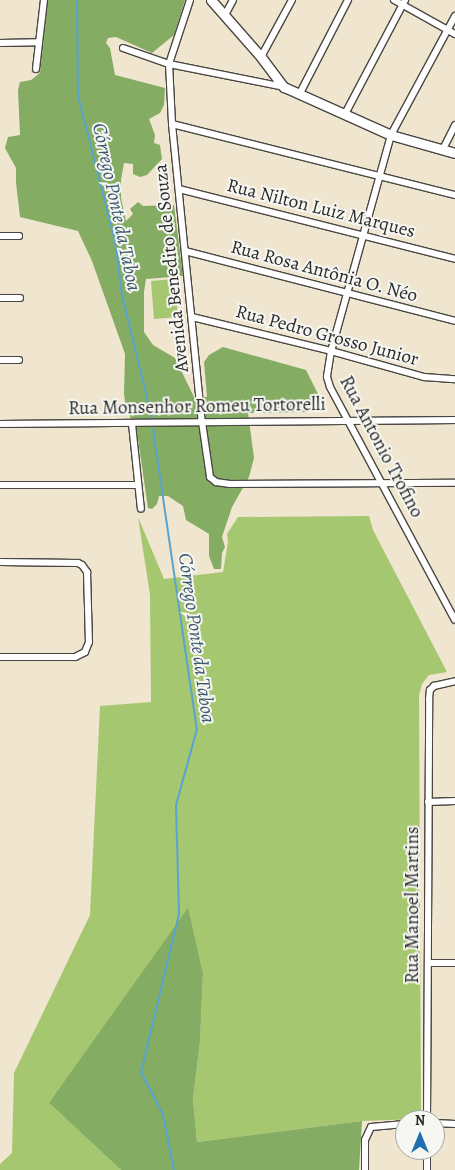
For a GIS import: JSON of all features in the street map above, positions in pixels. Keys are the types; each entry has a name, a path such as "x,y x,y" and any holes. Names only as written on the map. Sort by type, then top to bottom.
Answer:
{"street":[{"path":"36,69 44,0"},
{"path":"169,64 190,0"},
{"path":"211,0 261,57 284,88"},
{"path":"225,16 234,0"},
{"path":"261,57 292,0"},
{"path":"299,95 348,0"},
{"path":"394,0 403,2 455,34"},
{"path":"345,114 403,2"},
{"name":"Rua Antonio Trofino","path":"455,16 391,135 378,175 348,294 331,351 328,377 329,384 350,420 455,620"},
{"path":"0,43 38,42"},
{"path":"123,48 169,64 284,88 391,135 455,152"},
{"name":"Avenida Benedito de Souza","path":"169,64 172,124 202,422 210,477 216,482 230,484 383,483"},
{"path":"172,124 455,195"},
{"path":"443,149 455,125"},
{"name":"Rua Nilton Luiz Marques","path":"180,189 455,259"},
{"path":"0,236 19,236"},
{"name":"Rua Rosa Antônia O. Néo","path":"185,251 455,321"},
{"path":"0,298 20,298"},
{"name":"Rua Pedro Grosso Junior","path":"192,317 331,351 424,377 455,379"},
{"path":"0,360 19,360"},
{"name":"Rua Monsenhor Romeu Tortorelli","path":"0,424 455,420"},
{"path":"132,424 141,509"},
{"path":"383,483 455,484"},
{"path":"0,485 138,485"},
{"path":"0,562 78,563 82,565 86,570 88,580 89,642 85,652 75,657 0,657"},
{"name":"Rua Manoel Martins","path":"427,1110 430,690 437,684 455,681"},
{"path":"428,802 455,802"},
{"path":"428,963 455,963"},
{"path":"365,1170 367,1132 373,1126 395,1125"}],"green space":[{"path":"48,0 185,0 174,35 152,53 116,37 108,38 106,43 110,48 115,75 165,88 164,105 160,113 149,119 155,135 154,143 160,145 162,159 147,175 140,177 133,174 133,164 124,163 121,180 121,198 126,221 133,214 130,209 138,202 143,206 174,205 183,276 146,279 144,292 144,332 153,345 175,358 194,397 207,397 204,362 209,355 223,347 306,370 320,398 316,406 307,412 248,413 254,458 249,477 232,507 222,537 225,547 222,553 221,569 214,569 209,556 209,534 186,520 183,506 168,496 159,496 157,504 152,509 148,508 137,432 126,408 124,394 125,354 92,261 78,231 20,217 16,168 5,148 8,137 20,135 18,90 20,82 31,80 40,73"},
{"path":"175,279 178,317 154,319 151,281"},
{"path":"369,516 373,530 447,672 429,675 422,684 419,695 421,1110 395,1110 395,1120 362,1121 197,1142 193,1099 200,1042 203,974 49,1103 121,1170 0,1170 0,1164 12,1153 14,1073 90,915 100,706 151,702 150,595 138,517 164,579 223,572 228,542 227,534 238,517"},
{"path":"188,908 203,974 200,1042 193,1099 197,1142 362,1121 359,1170 121,1170 49,1103"}],"waterway":[{"name":"Córrego Ponte da Taboa","path":"77,0 78,96 115,241 122,295 152,418"},
{"name":"Córrego Ponte da Taboa","path":"153,429 197,729 176,805 179,914 141,1072 163,1115 174,1170"}]}
